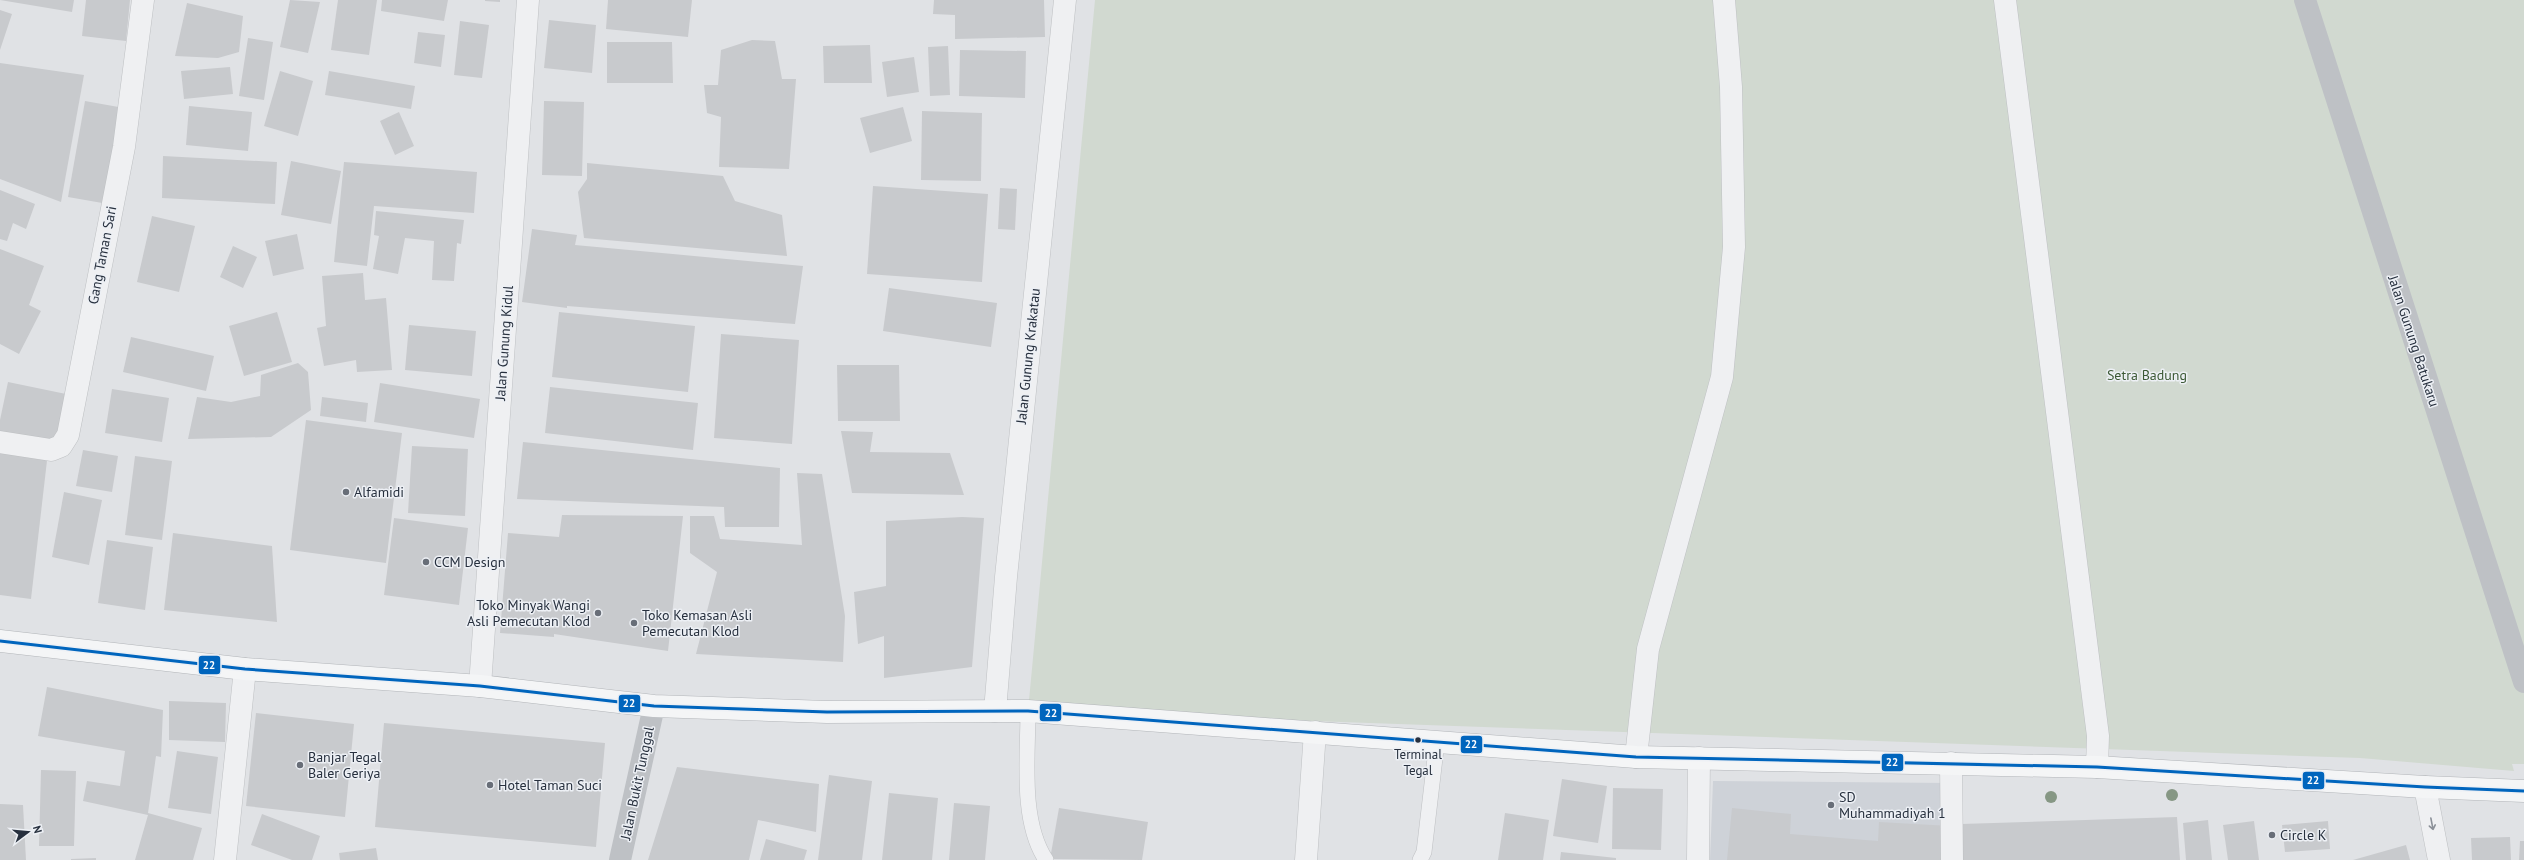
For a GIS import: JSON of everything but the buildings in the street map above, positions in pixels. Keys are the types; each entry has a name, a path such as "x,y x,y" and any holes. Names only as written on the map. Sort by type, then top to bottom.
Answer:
{"highway":[{"path":"0,641 245,669 480,686 654,706 826,712 1028,711 1636,757 2097,767 2425,787 2524,791"}],"street":[{"name":"Gang Taman Sari","path":"0,442 51,450 61,446 68,434 124,147 143,0"},
{"name":"Jalan Gunung Kidul","path":"480,686 528,0"},
{"name":"Jalan Gunung Krakatau","path":"995,711 1006,577 1065,0"},
{"path":"1636,757 1648,649 1722,376 1734,246 1731,87 1724,0"},
{"path":"2005,0 2098,736 2097,767"},
{"name":"Jalan Gunung Batukaru","path":"2305,0 2524,682"},
{"path":"225,860 245,669"},
{"name":"Jalan Bukit Tunggal","path":"620,860 654,706"},
{"path":"1306,860 1315,732"},
{"path":"1698,860 1700,758"},
{"path":"1951,763 1952,860"},
{"path":"2425,787 2439,860"}],"lane":[{"path":"1028,711 1029,808 1038,847 1046,860"},
{"path":"1420,860 1424,852 1437,742"}],"shaded area":[{"name":"SD Muhammadiyah 1","path":"1713,781 1950,783 1950,860 1710,860"}],"green space":[{"name":"Setra Badung","path":"1095,0 2524,0 2524,764 2512,764 2514,771 2360,758 1028,711"}],"transit line":[{"name":"22","path":"0,641 245,669 480,686 654,706 827,712 1028,711 1636,757 2097,767 2425,787 2524,791"}],"place":[{"name":"Alfamidi","path":"346,492"},
{"name":"CCM Design","path":"426,562"},
{"name":"Toko Minyak Wangi Asli Pemecutan Klod","path":"598,613"},
{"name":"Toko Kemasan Asli Pemecutan Klod","path":"634,623"},
{"name":"Terminal Tegal","path":"1418,740"},
{"name":"Banjar Tegal Baler Geriya","path":"300,765"},
{"name":"Hotel Taman Suci","path":"490,785"},
{"name":"SD Muhammadiyah 1","path":"1831,805"},
{"name":"Circle K","path":"2272,835"}]}
